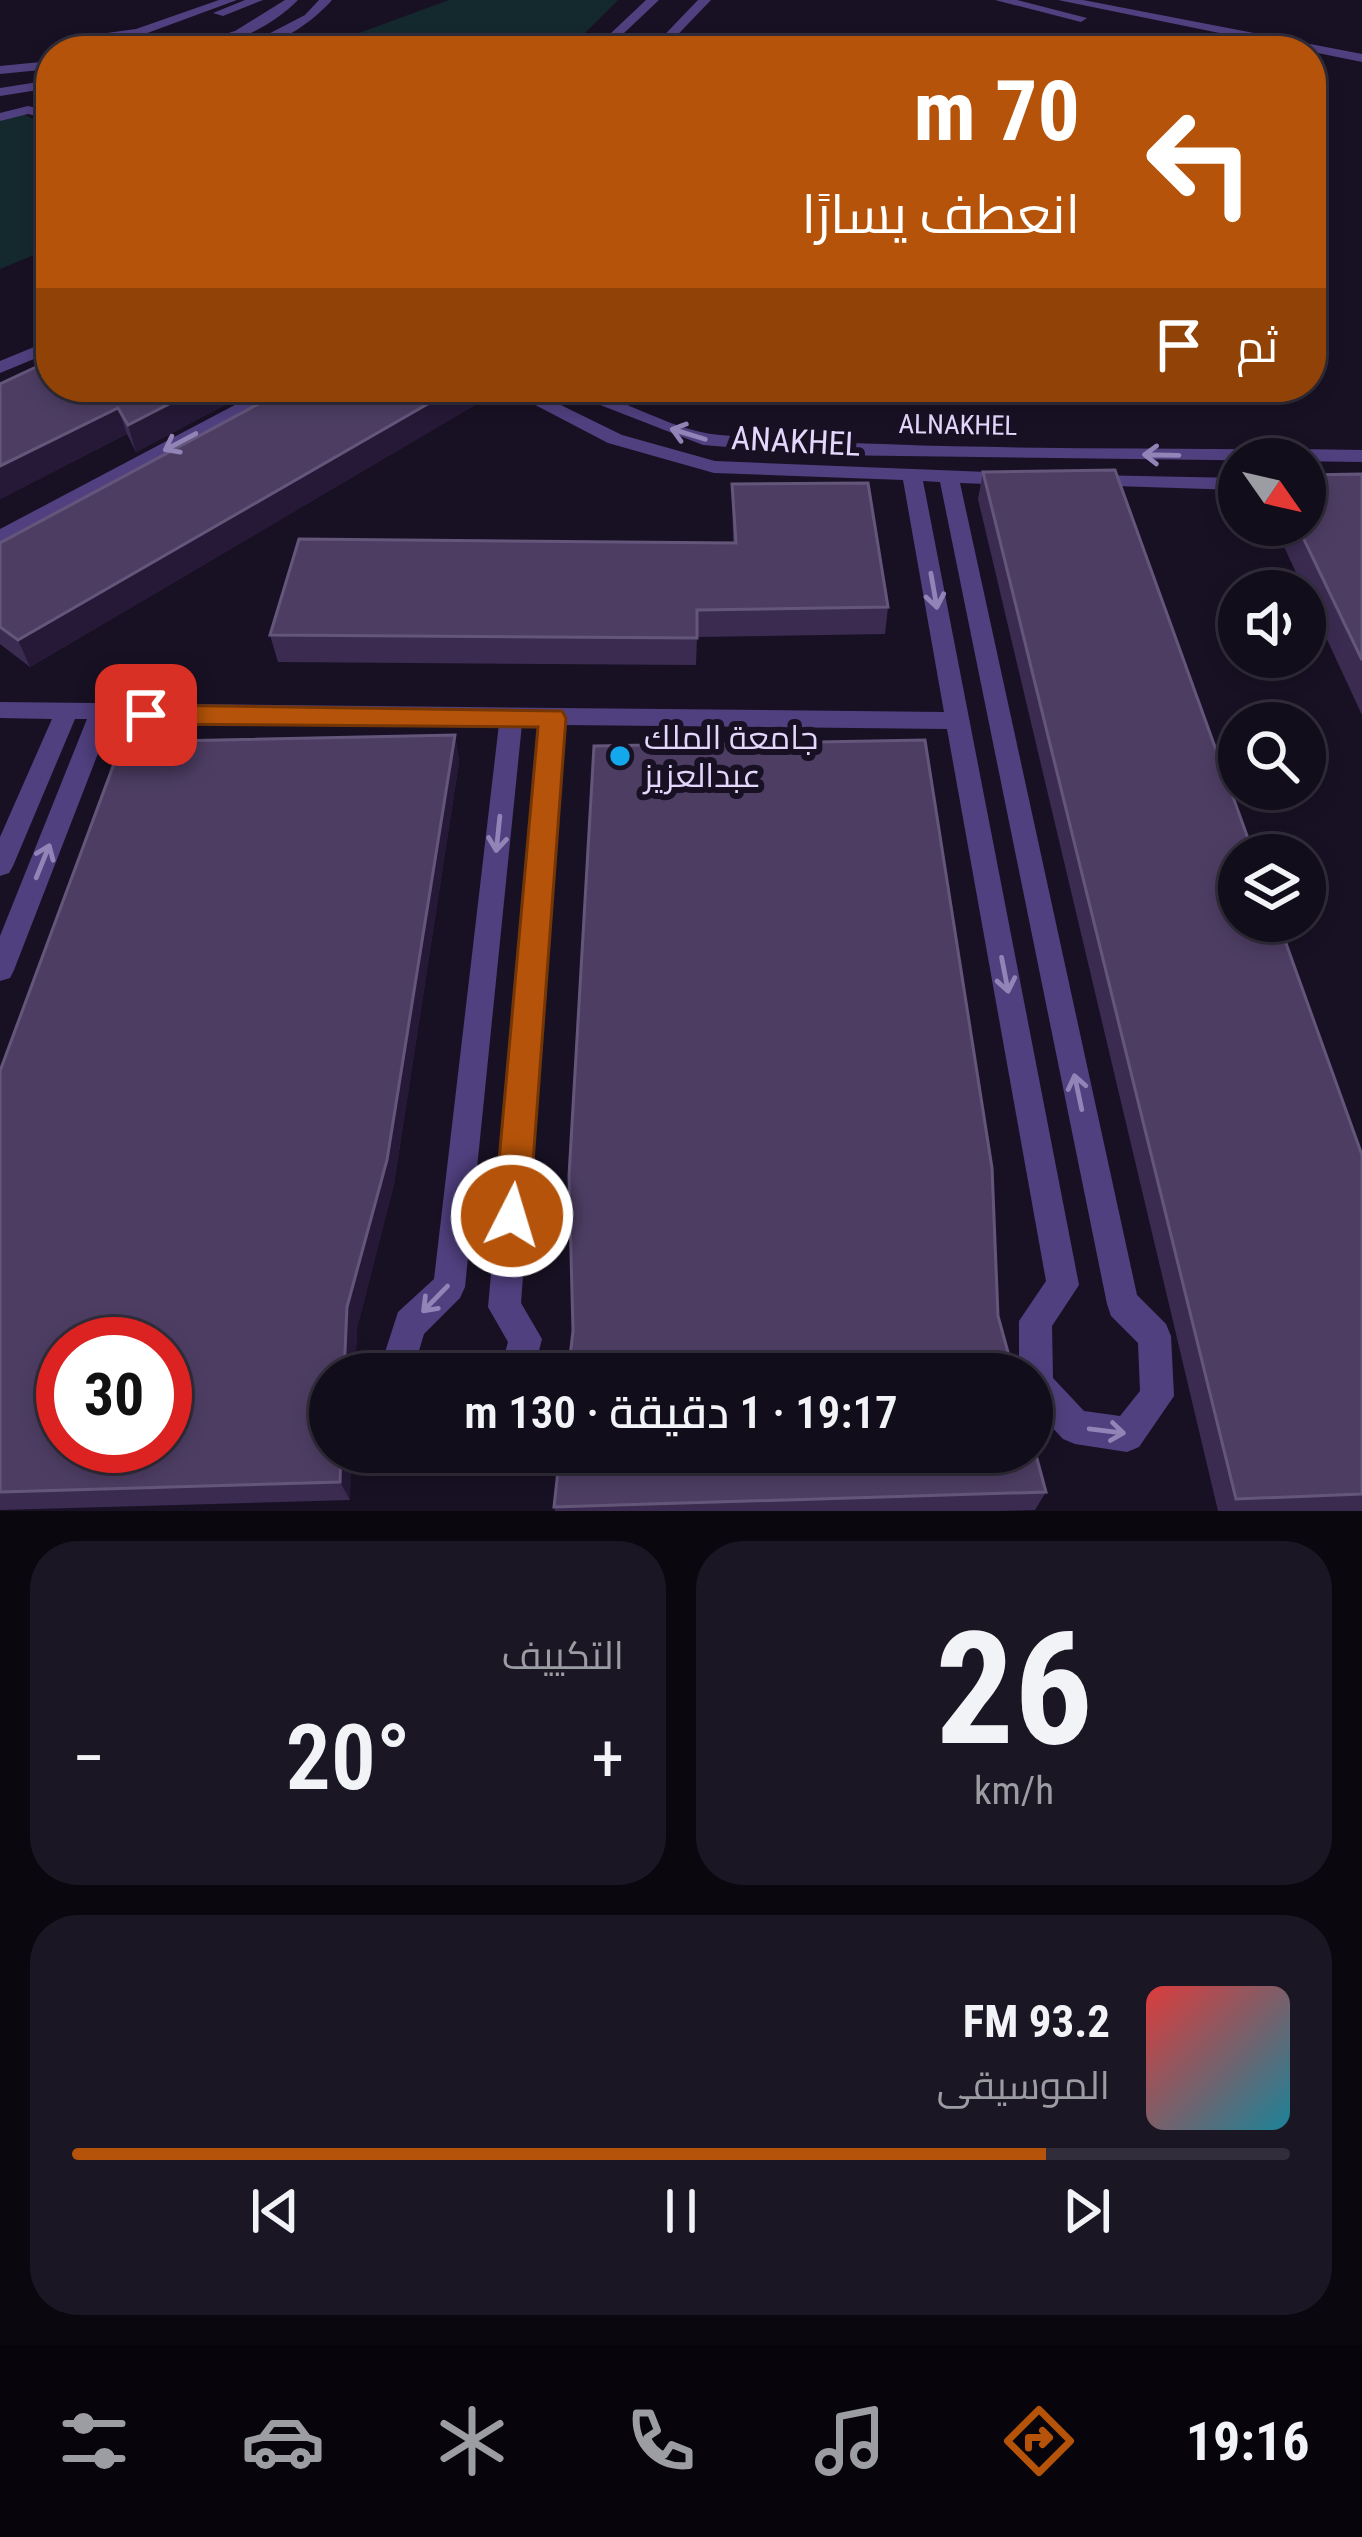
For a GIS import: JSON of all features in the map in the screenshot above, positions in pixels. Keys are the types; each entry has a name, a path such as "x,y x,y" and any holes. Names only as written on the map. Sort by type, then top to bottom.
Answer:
{"street":[{"path":"110,36 138,32 231,0"},
{"path":"157,36 257,0"},
{"path":"239,36 271,20 292,0"},
{"path":"275,36 295,27 326,0"},
{"path":"614,36 653,0"},
{"path":"670,36 705,0"},
{"path":"1001,0 1148,34"},
{"path":"1064,0 1249,36"},
{"path":"1326,51 1362,58"},
{"path":"0,70 36,66"},
{"path":"1326,67 1362,74"},
{"path":"0,92 36,86"},
{"path":"0,103 36,105"},
{"path":"0,116 36,112"},
{"path":"0,368 36,352"},
{"path":"0,537 255,402"},
{"path":"0,561 298,402"},
{"name":"ANAKHEL","path":"540,402 615,439 714,467 1043,480"},
{"name":"ALNAKHEL","path":"603,402 703,439 743,443 847,450 1362,456"},
{"path":"913,476 1063,1285 1035,1321 1036,1385 1075,1427 1127,1435 1157,1396 1154,1336 1123,1304 949,477"},
{"path":"1067,480 1218,484"},
{"path":"0,710 958,722"},
{"path":"0,866 66,714"},
{"path":"0,970 101,714"},
{"path":"401,1353 410,1324 449,1287 511,718"},
{"path":"521,1353 525,1339 504,1307 553,718"}],"green space":[{"path":"449,0 618,0 582,36 351,36"},
{"path":"21,113 36,120 36,254 0,269 0,120"}],"building":[{"path":"36,367 36,402 173,402 128,425 118,408 0,466 0,384"},
{"path":"262,402 431,402 18,640 0,627 0,543"},
{"path":"1115,470 1218,755 1218,810 1238,810 1246,834 1218,834 1218,942 1286,942 1362,1155 1362,1494 1236,1499 983,472"},
{"path":"1362,474 1362,660 1326,585 1326,570 1319,570 1307,546 1326,546 1326,475"},
{"path":"868,483 888,607 697,610 697,638 270,635 299,539 736,543 732,484"},
{"path":"455,735 387,1160 347,1307 345,1353 309,1353 309,1473 340,1473 340,1482 0,1492 0,1071 122,742"},
{"path":"925,740 992,1168 998,1316 1008,1353 570,1353 569,1176 594,746"},
{"path":"558,1473 1041,1473 1046,1492 554,1507"}],"place":[{"name":"جامعة الملك عبدالعزيز","path":"620,756"}],"route":[{"path":"146,715 553,718 512,1216"}]}
